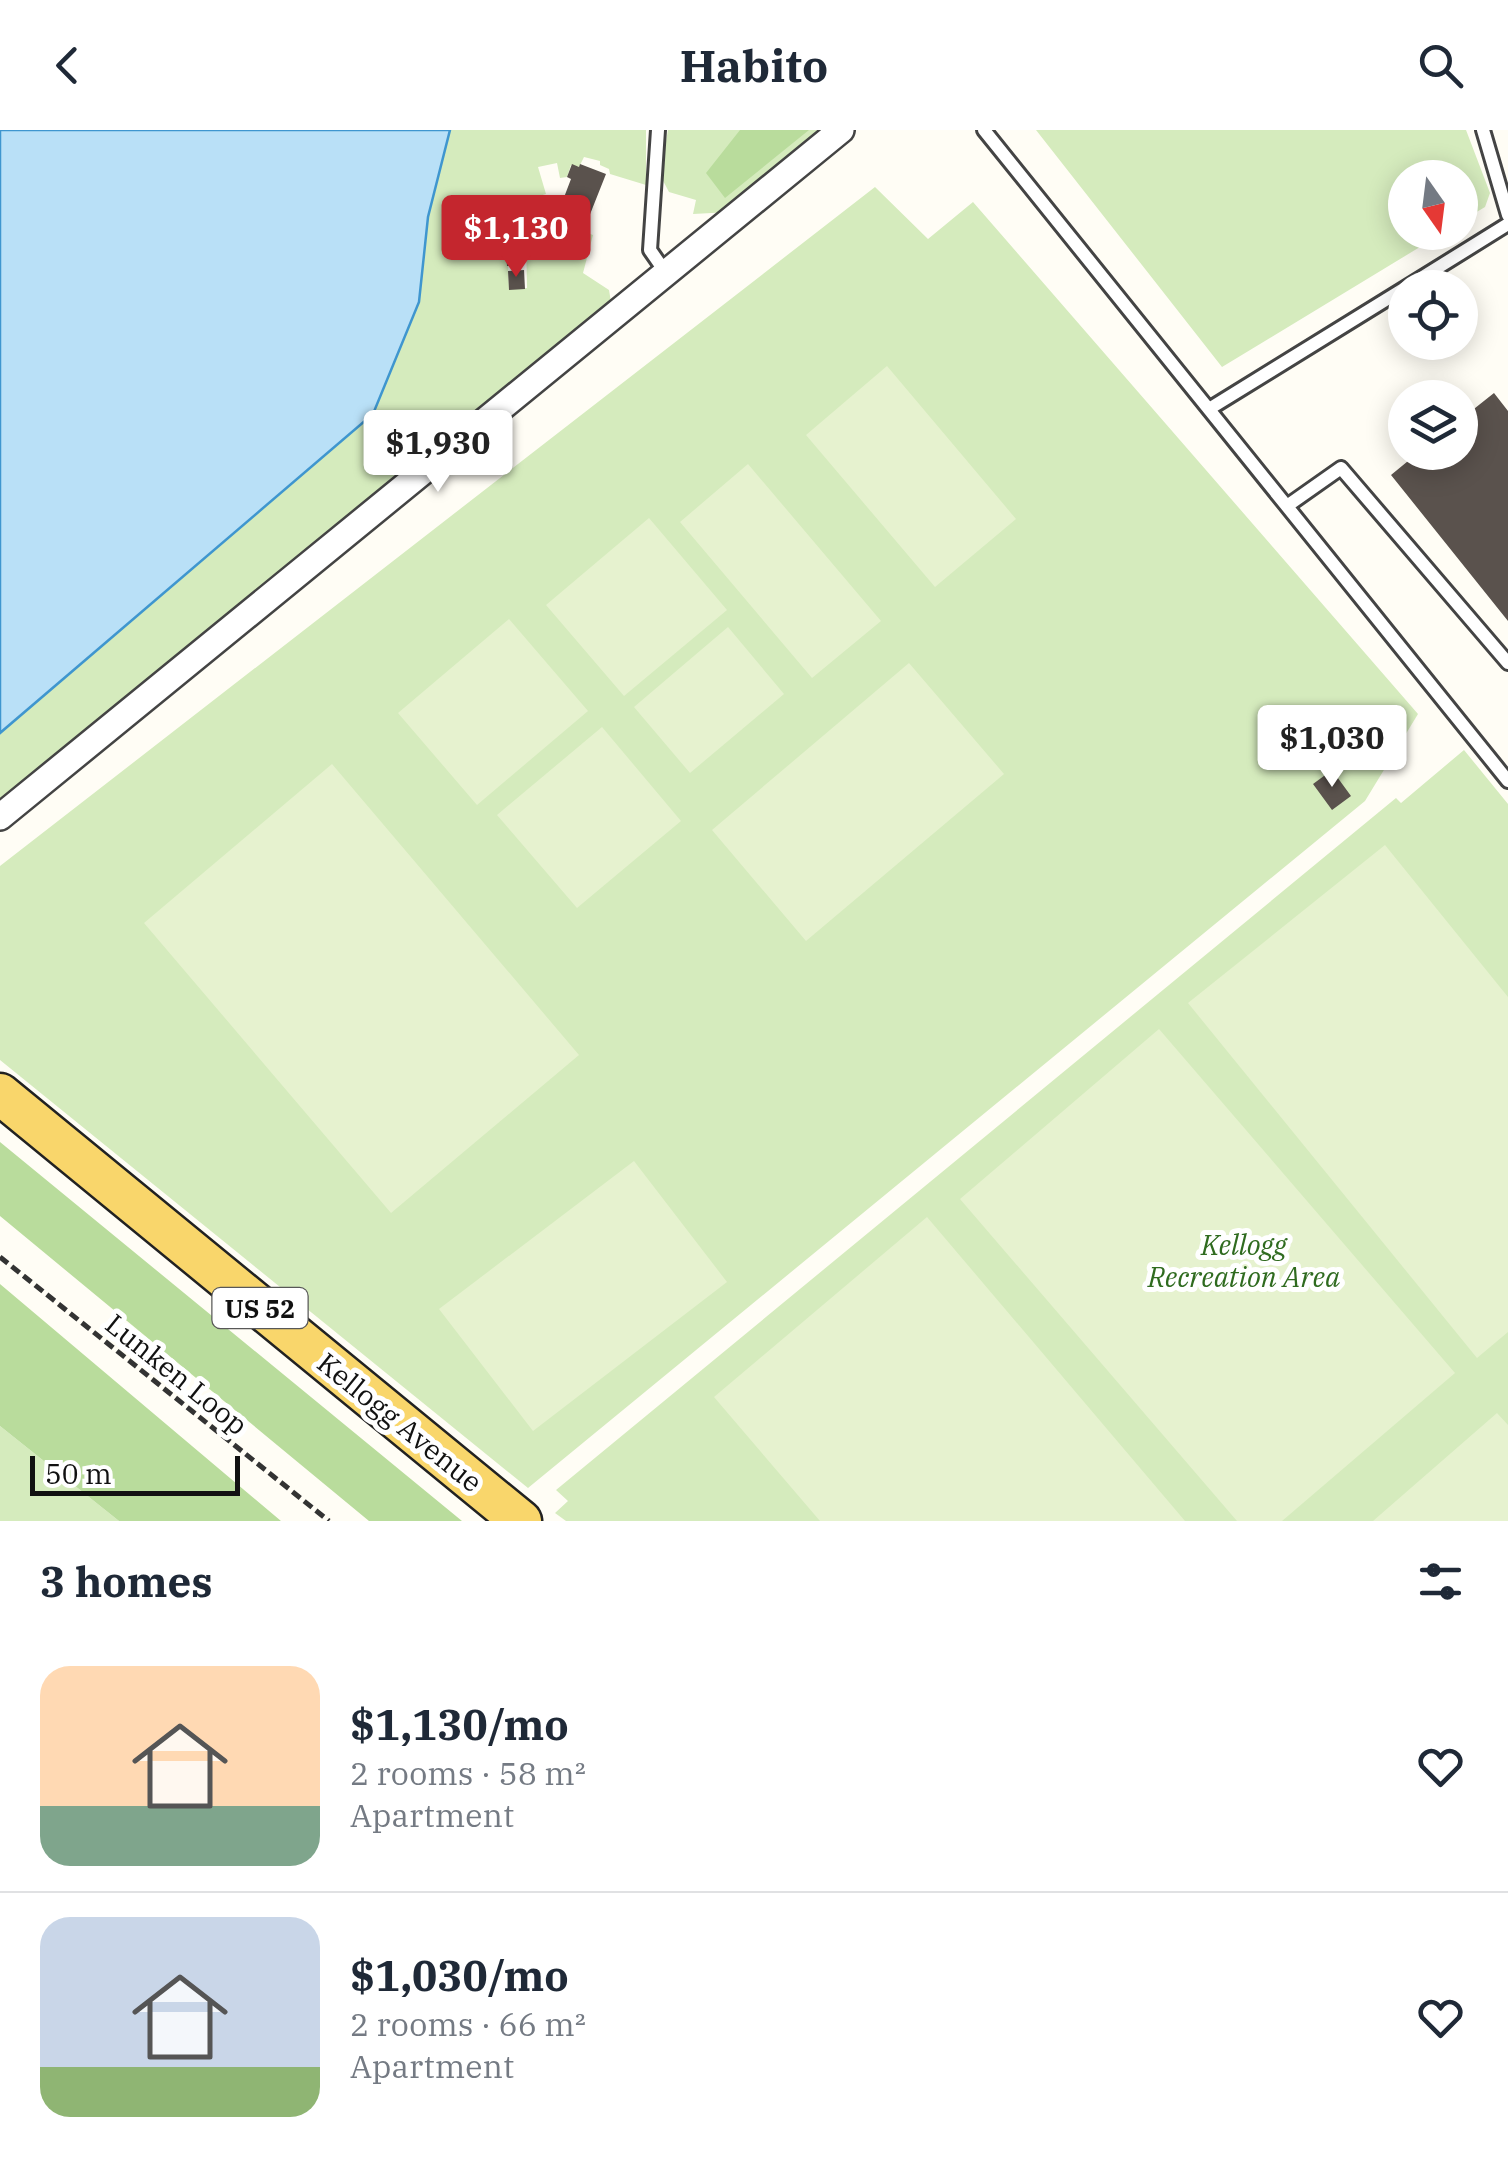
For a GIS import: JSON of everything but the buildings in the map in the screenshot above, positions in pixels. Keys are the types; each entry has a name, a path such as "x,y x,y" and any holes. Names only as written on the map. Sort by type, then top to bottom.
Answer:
{"main road":[{"name":"Kellogg Avenue","path":"0,1094 522,1521"}],"street":[{"path":"0,818 840,130"}],"lane":[{"path":"658,130 650,250 666,273"},
{"path":"984,130 1508,781"},
{"path":"1483,130 1508,216"},
{"path":"1434,270 1508,224"},
{"path":"1209,409 1388,298"},
{"path":"1287,506 1341,468 1508,663"}],"path":[{"name":"Lunken Loop","path":"0,1258 329,1521"}],"green space":[{"path":"450,130 646,130 646,185 610,174 600,161 584,157 579,167 571,165 567,177 560,178 557,163 538,167 546,194 506,206 509,289 527,288 526,240 555,221 593,235 583,273 609,290 611,302 0,803 0,733 373,414 419,302 428,217"},
{"path":"668,130 830,130 731,212 693,214 696,200 669,192 660,175"},
{"path":"740,130 809,130 725,198 706,173"},
{"path":"1036,130 1466,130 1477,160 1388,160 1388,250 1415,250 1222,367"},
{"path":"1478,162 1490,193 1485,207 1478,211"},
{"path":"875,187 928,239 973,202 1418,714 1365,801 528,1488 0,1060 0,866"},
{"path":"887,366 1016,519 935,587 806,435"},
{"path":"748,464 881,621 812,678 680,522"},
{"path":"649,518 727,610 624,696 546,605"},
{"path":"509,619 588,711 477,805 398,713"},
{"path":"728,627 784,694 690,773 634,707"},
{"path":"909,663 1004,774 806,941 712,830"},
{"path":"602,727 681,821 577,908 497,815"},
{"name":"Kellogg Recreation Area","path":"1464,750 1508,804 1508,1521 566,1521 555,1513 568,1501 556,1490 1396,798 1401,803"},
{"path":"332,764 579,1055 391,1213 144,923"},
{"path":"1385,845 1508,997 1508,1332 1477,1358 1188,1003"},
{"path":"1159,1029 1455,1373 1282,1521 1237,1521 960,1199"},
{"path":"0,1142 462,1521 369,1521 0,1216"},
{"path":"634,1161 727,1282 533,1431 439,1309"},
{"path":"927,1217 1185,1521 820,1521 714,1397"},
{"path":"0,1284 281,1521 119,1521 0,1426"},
{"path":"1497,1413 1508,1425 1508,1521 1373,1521"},
{"path":"0,1426 119,1521 0,1521"}],"water":[{"path":"0,130 450,130 428,217 419,302 373,414 0,733"}]}
